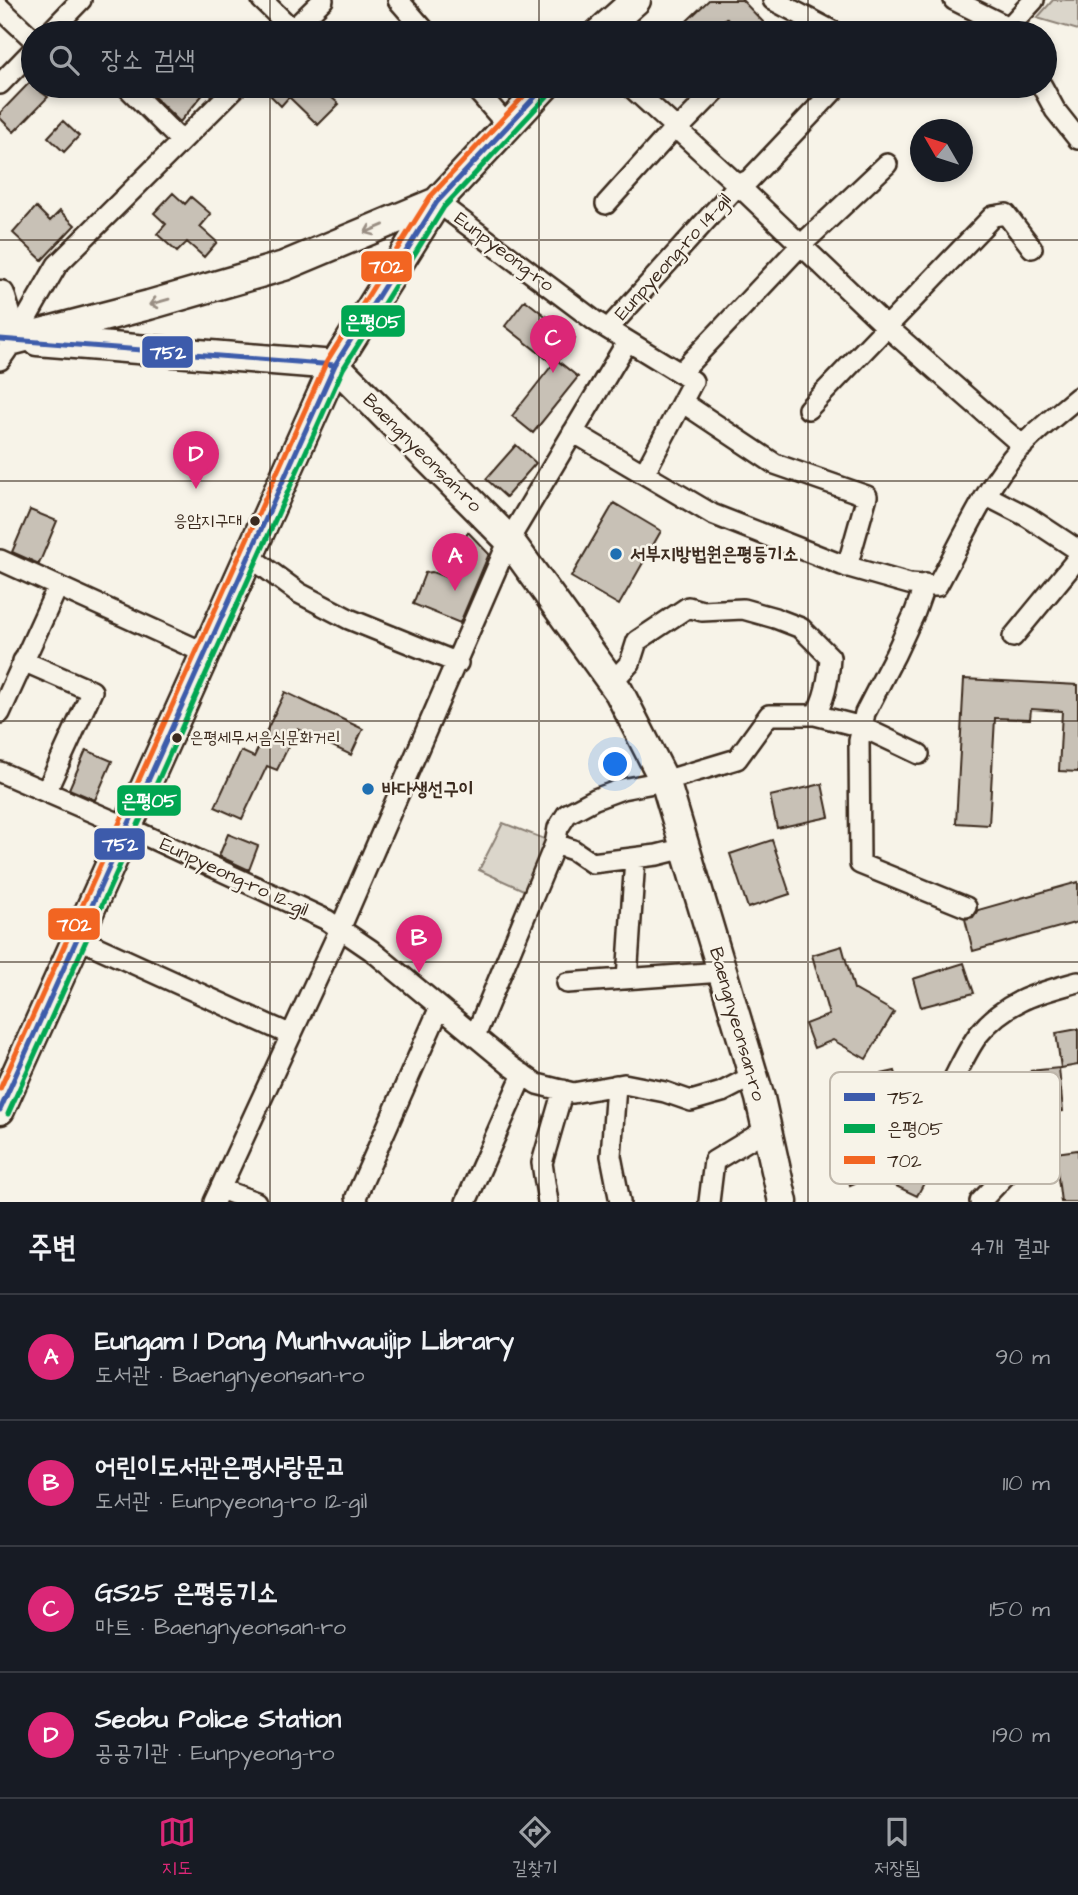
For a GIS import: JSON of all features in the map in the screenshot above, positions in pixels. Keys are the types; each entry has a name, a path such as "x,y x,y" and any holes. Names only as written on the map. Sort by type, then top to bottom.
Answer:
{"main road":[{"path":"612,21 636,0"},
{"name":"Eunpyeong-ro","path":"0,1110 335,365 437,202 534,98"},
{"path":"5,346 284,266 437,202"},
{"path":"0,295 5,346"},
{"path":"5,346 335,365"},
{"name":"Baengnyeonsan-ro","path":"335,365 509,540 619,692 664,781 753,1076 783,1202"}],"street":[{"path":"67,21 82,0"},
{"path":"262,0 281,21"},
{"path":"302,21 323,0"},
{"path":"398,0 416,21"},
{"path":"773,0 812,21"},
{"path":"954,0 997,21"},
{"path":"1021,21 1034,0"},
{"path":"0,8 21,28"},
{"path":"0,83 21,62"},
{"path":"138,98 181,141"},
{"path":"5,346 57,265 225,98"},
{"path":"484,98 508,126"},
{"name":"Eunpyeong-ro 14-gil","path":"643,98 886,326 1023,446"},
{"path":"606,204 669,134 678,129 708,98"},
{"path":"738,185 749,180 827,98"},
{"path":"1048,98 1078,139"},
{"path":"644,474 693,381 680,373 801,245 887,164"},
{"name":"Eunpyeong-ro 14-gil","path":"608,329 738,185"},
{"name":"Eunpyeong-ro","path":"437,202 608,329 680,373"},
{"path":"808,409 993,216 1006,214 1032,248"},
{"path":"256,1202 217,1195 340,929 458,663 509,540 627,342"},
{"path":"573,432 712,514 788,546 847,566 909,584 937,586 986,495 1023,446 1078,397"},
{"path":"682,402 775,464 867,496 847,566"},
{"path":"986,495 1028,517 1078,550"},
{"path":"249,556 299,593 339,614 458,663"},
{"path":"1013,637 1078,558"},
{"path":"0,560 205,653"},
{"path":"925,584 915,612 865,713 859,741 860,864 966,907"},
{"path":"0,713 58,586"},
{"path":"612,682 630,663 636,642 688,607 702,611 743,609 801,628 830,657 822,705 815,715"},
{"path":"23,661 92,691 46,792"},
{"path":"475,1036 555,844 558,828 567,814 622,789 664,781 737,759 769,715 815,715 862,727 919,754"},
{"path":"0,772 127,827"},
{"name":"Eunpyeong-ro 12-gil","path":"127,827 327,920 371,950 537,1084 573,1093 624,1084 665,1092 691,1101 722,1092 753,1076"},
{"path":"555,844 573,849 592,863 685,848"},
{"path":"627,979 635,858"},
{"path":"77,938 291,1035"},
{"path":"567,983 722,972"},
{"path":"958,1072 979,1035 1007,1008 1039,992 1078,982"},
{"path":"357,1202 356,1197 440,1007"},
{"path":"466,1202 523,1074"},
{"path":"616,1085 611,1156 620,1202"},
{"path":"548,1202 542,1163 563,1090"},
{"path":"709,1202 714,1161 767,1129"},
{"path":"980,1202 997,1184"}],"shaded area":[{"path":"1053,0 1078,0 1078,30 1057,24 1057,21 1037,18"},
{"path":"503,823 550,841 530,893 479,870"}],"building":[{"path":"709,0 742,0 762,21 729,21 726,18 723,21 687,21"},
{"path":"21,91 21,98 47,98 14,132 0,118 0,113"},
{"path":"155,98 200,98 180,122"},
{"path":"273,98 288,98 281,106"},
{"path":"290,98 332,98 339,104 318,125"},
{"path":"63,121 79,136 64,152 48,137"},
{"path":"173,193 185,204 191,197 211,214 200,227 217,242 204,257 187,242 177,252 157,234 166,224 154,213"},
{"path":"36,207 50,221 60,211 75,225 42,260 13,233"},
{"path":"525,300 575,339 558,361 578,377 533,433 512,416 553,364 505,326"},
{"path":"516,445 536,463 506,497 486,479"},
{"name":"서부지방법원은평등기소","path":"614,503 661,531 619,605 571,577"},
{"path":"30,510 57,521 39,564 12,552"},
{"path":"468,532 489,554 460,623 413,604 425,573 432,572 446,577"},
{"path":"964,679 1078,685 1078,772 1059,771 1062,711 1031,709 1030,719 995,718 989,825 956,823"},
{"path":"285,692 363,729 351,755 297,729 277,770 267,766 242,819 215,807 241,751 254,757"},
{"path":"86,750 112,761 95,800 69,789"},
{"path":"822,784 829,817 777,828 770,796"},
{"path":"228,834 258,846 249,870 219,856"},
{"path":"772,840 790,894 748,908 730,854"},
{"path":"1078,882 1078,922 973,951 965,919 973,917 978,910"},
{"path":"842,946 854,989 894,1012 866,1059 833,1040 814,1048 805,1024 829,1015 812,955"},
{"path":"964,963 974,993 921,1007 913,979"},
{"path":"1078,1029 1078,1065 1061,1068 1056,1033"},
{"path":"1059,1068 1059,1072 1030,1072"},
{"path":"1060,1079 1063,1111 1060,1111"},
{"path":"1078,1150 1078,1202 1061,1202 1060,1152"},
{"path":"892,1184 924,1184 917,1196"}],"transit line":[{"name":"702","path":"0,1089 327,361 430,197 522,98"},
{"name":"752","path":"0,1110 335,365 437,202 534,98"},
{"name":"은평05","path":"8,1114 343,369 444,207 545,98"},
{"name":"752","path":"0,339 335,365"}],"place":[{"name":"GS25 은평등기소","path":"553,373"},
{"name":"Seobu Police Station","path":"196,489"},
{"name":"응암지구대","path":"255,521"},
{"name":"서부지방법원은평등기소","path":"616,554"},
{"name":"Eungam 1 Dong Munhwauijip Library","path":"455,591"},
{"name":"은평세무서음식문화거리","path":"177,738"},
{"name":"바다생선구이","path":"368,789"},
{"name":"어린이도서관은평사랑문고","path":"419,973"}]}
